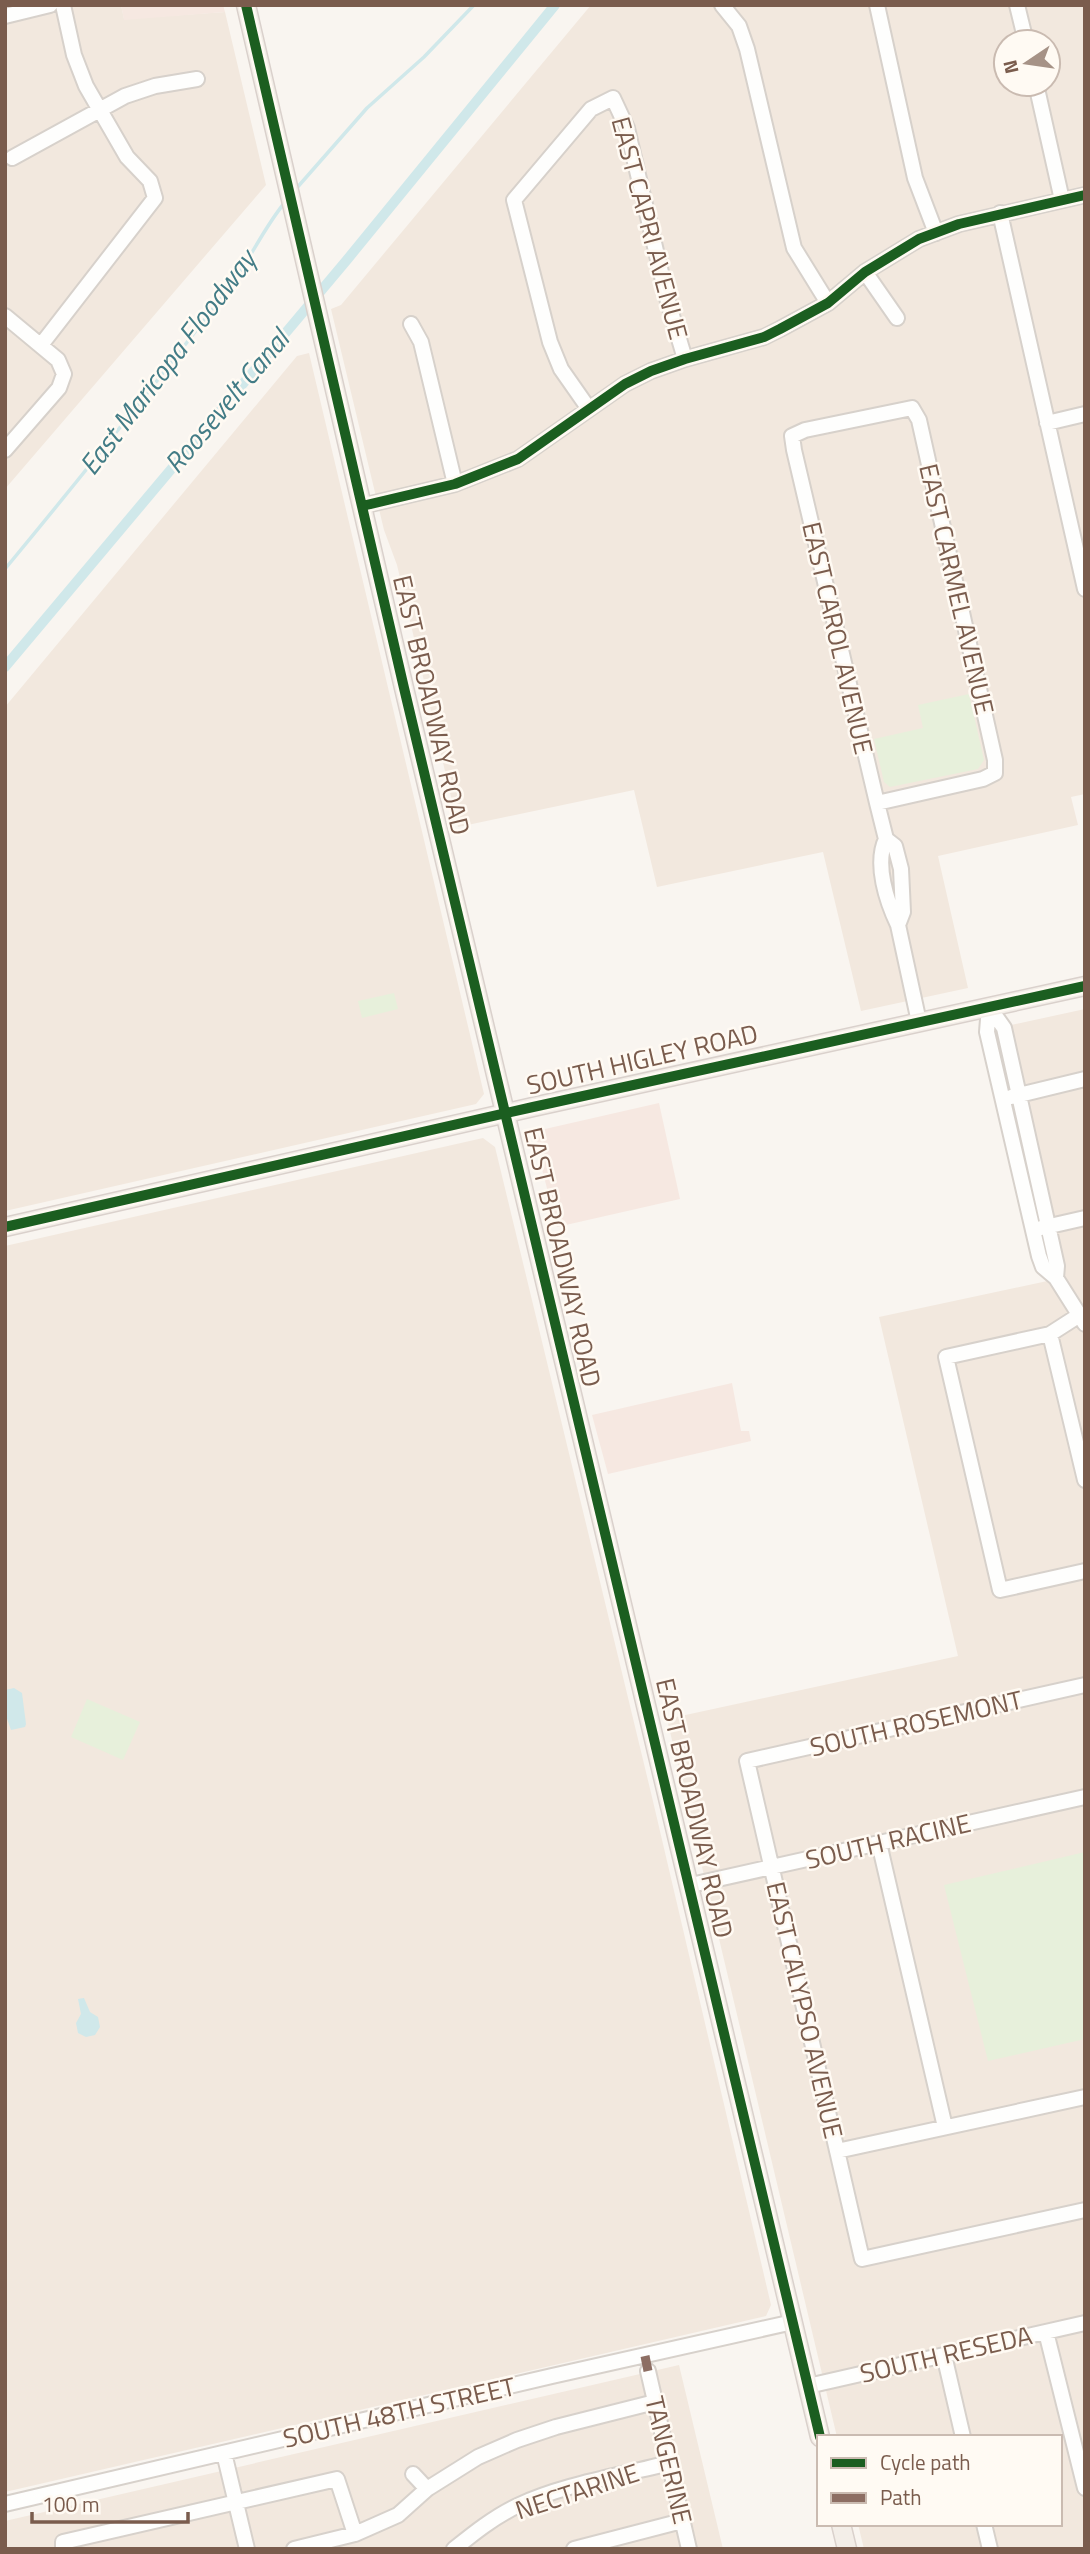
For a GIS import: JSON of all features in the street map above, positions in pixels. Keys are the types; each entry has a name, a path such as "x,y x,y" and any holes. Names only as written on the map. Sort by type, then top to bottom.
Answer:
{"main road":[{"name":"EAST BROADWAY ROAD","path":"246,5 362,506 820,2435"},
{"name":"SOUTH HIGLEY ROAD","path":"5,1227 506,1113 1085,986"},
{"path":"841,2526 847,2549"}],"street":[{"path":"5,16 50,5"},
{"path":"41,345 155,198 150,181 127,158 86,86 74,55 63,5"},
{"path":"722,5 739,26 747,49 794,248 828,303"},
{"path":"877,5 915,178 936,233"},
{"path":"1017,5 1023,28"},
{"path":"12,158 125,96 155,86 197,79"},
{"name":"EAST CAPRI AVENUE","path":"589,409 561,369 550,342 514,200 591,109 613,98 627,128 668,302 685,359"},
{"path":"1039,98 1062,200"},
{"path":"362,506 455,484 518,459 625,384 685,359 764,337 828,303 900,249 936,233 959,224 1085,195"},
{"path":"1000,214 1085,589"},
{"path":"866,272 897,318"},
{"path":"5,316 58,360 64,374 59,388 5,450"},
{"path":"411,324 421,342 455,484"},
{"name":"EAST CAROL AVENUE","path":"912,408 805,430 792,436 793,450 886,839 895,846 901,869 903,912 898,925 919,1022"},
{"name":"EAST CARMEL AVENUE","path":"877,803 983,779 995,773 995,760 922,434 912,408"},
{"path":"1047,423 1085,414"},
{"path":"989,1007 1004,1028 1057,1266 1056,1278"},
{"path":"989,1007 987,1032 1043,1267 1056,1278 1081,1320 1050,1334 946,1357 1000,1590 1085,1571"},
{"path":"1002,1098 1085,1079"},
{"path":"1033,1230 1085,1218"},
{"path":"1050,1334 1085,1480"},
{"name":"SOUTH ROSEMONT","path":"747,1761 1085,1685"},
{"name":"EAST CALYPSO AVENUE","path":"747,1761 862,2259 1085,2210"},
{"name":"SOUTH RACINE","path":"691,1885 1085,1797"},
{"path":"879,1843 945,2127"},
{"path":"837,2151 1085,2096"},
{"name":"SOUTH 48TH STREET","path":"5,2504 793,2322"},
{"name":"SOUTH RESEDA","path":"808,2386 1085,2323"},
{"path":"1046,2332 1085,2488"},
{"path":"944,2355 963,2435"},
{"name":"TANGERINE","path":"648,2371 689,2549"},
{"path":"293,2549 355,2534 398,2515 427,2489 478,2457 517,2440 556,2427 655,2402"},
{"path":"224,2452 247,2549"},
{"name":"NECTARINE","path":"454,2549 517,2506 558,2491 669,2463"},
{"path":"413,2474 427,2489"},
{"path":"63,2549 63,2542 337,2479 355,2534"},
{"path":"573,2549 682,2521"},
{"path":"984,2526 990,2549"}],"shaded area":[{"path":"5,5 121,5 124,19 225,12 266,185 5,489"},
{"path":"121,5 223,5 225,12 124,20"},
{"path":"591,5 1085,5 1085,794 1071,797 1078,825 938,856 968,988 861,1011 823,852 657,887 634,790 458,827 397,565 384,530 331,309 341,305"},
{"path":"309,353 484,1094 476,1104 5,1211 5,707 297,356"},
{"path":"1085,1009 1085,2549 864,2549 858,2526 1062,2526 1062,2435 837,2435 667,1719 958,1656 879,1317 1052,1280 993,1029"},
{"path":"659,1103 680,1199 557,1227 536,1146 540,1133 545,1129"},
{"path":"483,1138 495,1147 771,2305 766,2316 5,2492 5,1246"},
{"path":"732,1383 741,1431 749,1431 751,1441 608,1474 592,1415"},
{"path":"679,2365 723,2549 5,2549 5,2521"}],"green space":[{"path":"969,694 984,760 978,769 890,787 884,782 874,739 923,728 918,705"},
{"path":"394,993 398,1009 362,1018 358,1001"},
{"path":"87,1699 140,1722 123,1760 71,1737"},
{"path":"1085,1852 1085,2039 988,2061 944,1885"}],"water":[{"path":"14,1688 22,1693 26,1724 25,1727 11,1730 5,1713 5,1690"},
{"path":"84,1998 90,2012 98,2017 100,2027 95,2035 86,2037 78,2033 76,2023 81,2014 78,1999"}],"waterway":[{"name":"East Maricopa Floodway","path":"295,190 367,108 424,57 474,5"},
{"name":"Roosevelt Canal","path":"5,667 346,261 555,5"},
{"name":"East Maricopa Floodway","path":"5,569 120,428 231,285 286,201"}],"marked path":[{"path":"645,2356 648,2371"}],"cycle path":[{"path":"246,5 404,688 820,2435"},
{"path":"362,506 455,484 518,459 625,384 685,359 764,337 828,303 865,272 919,239 959,224 1085,195"},
{"path":"5,1227 533,1107 1085,986"}]}
